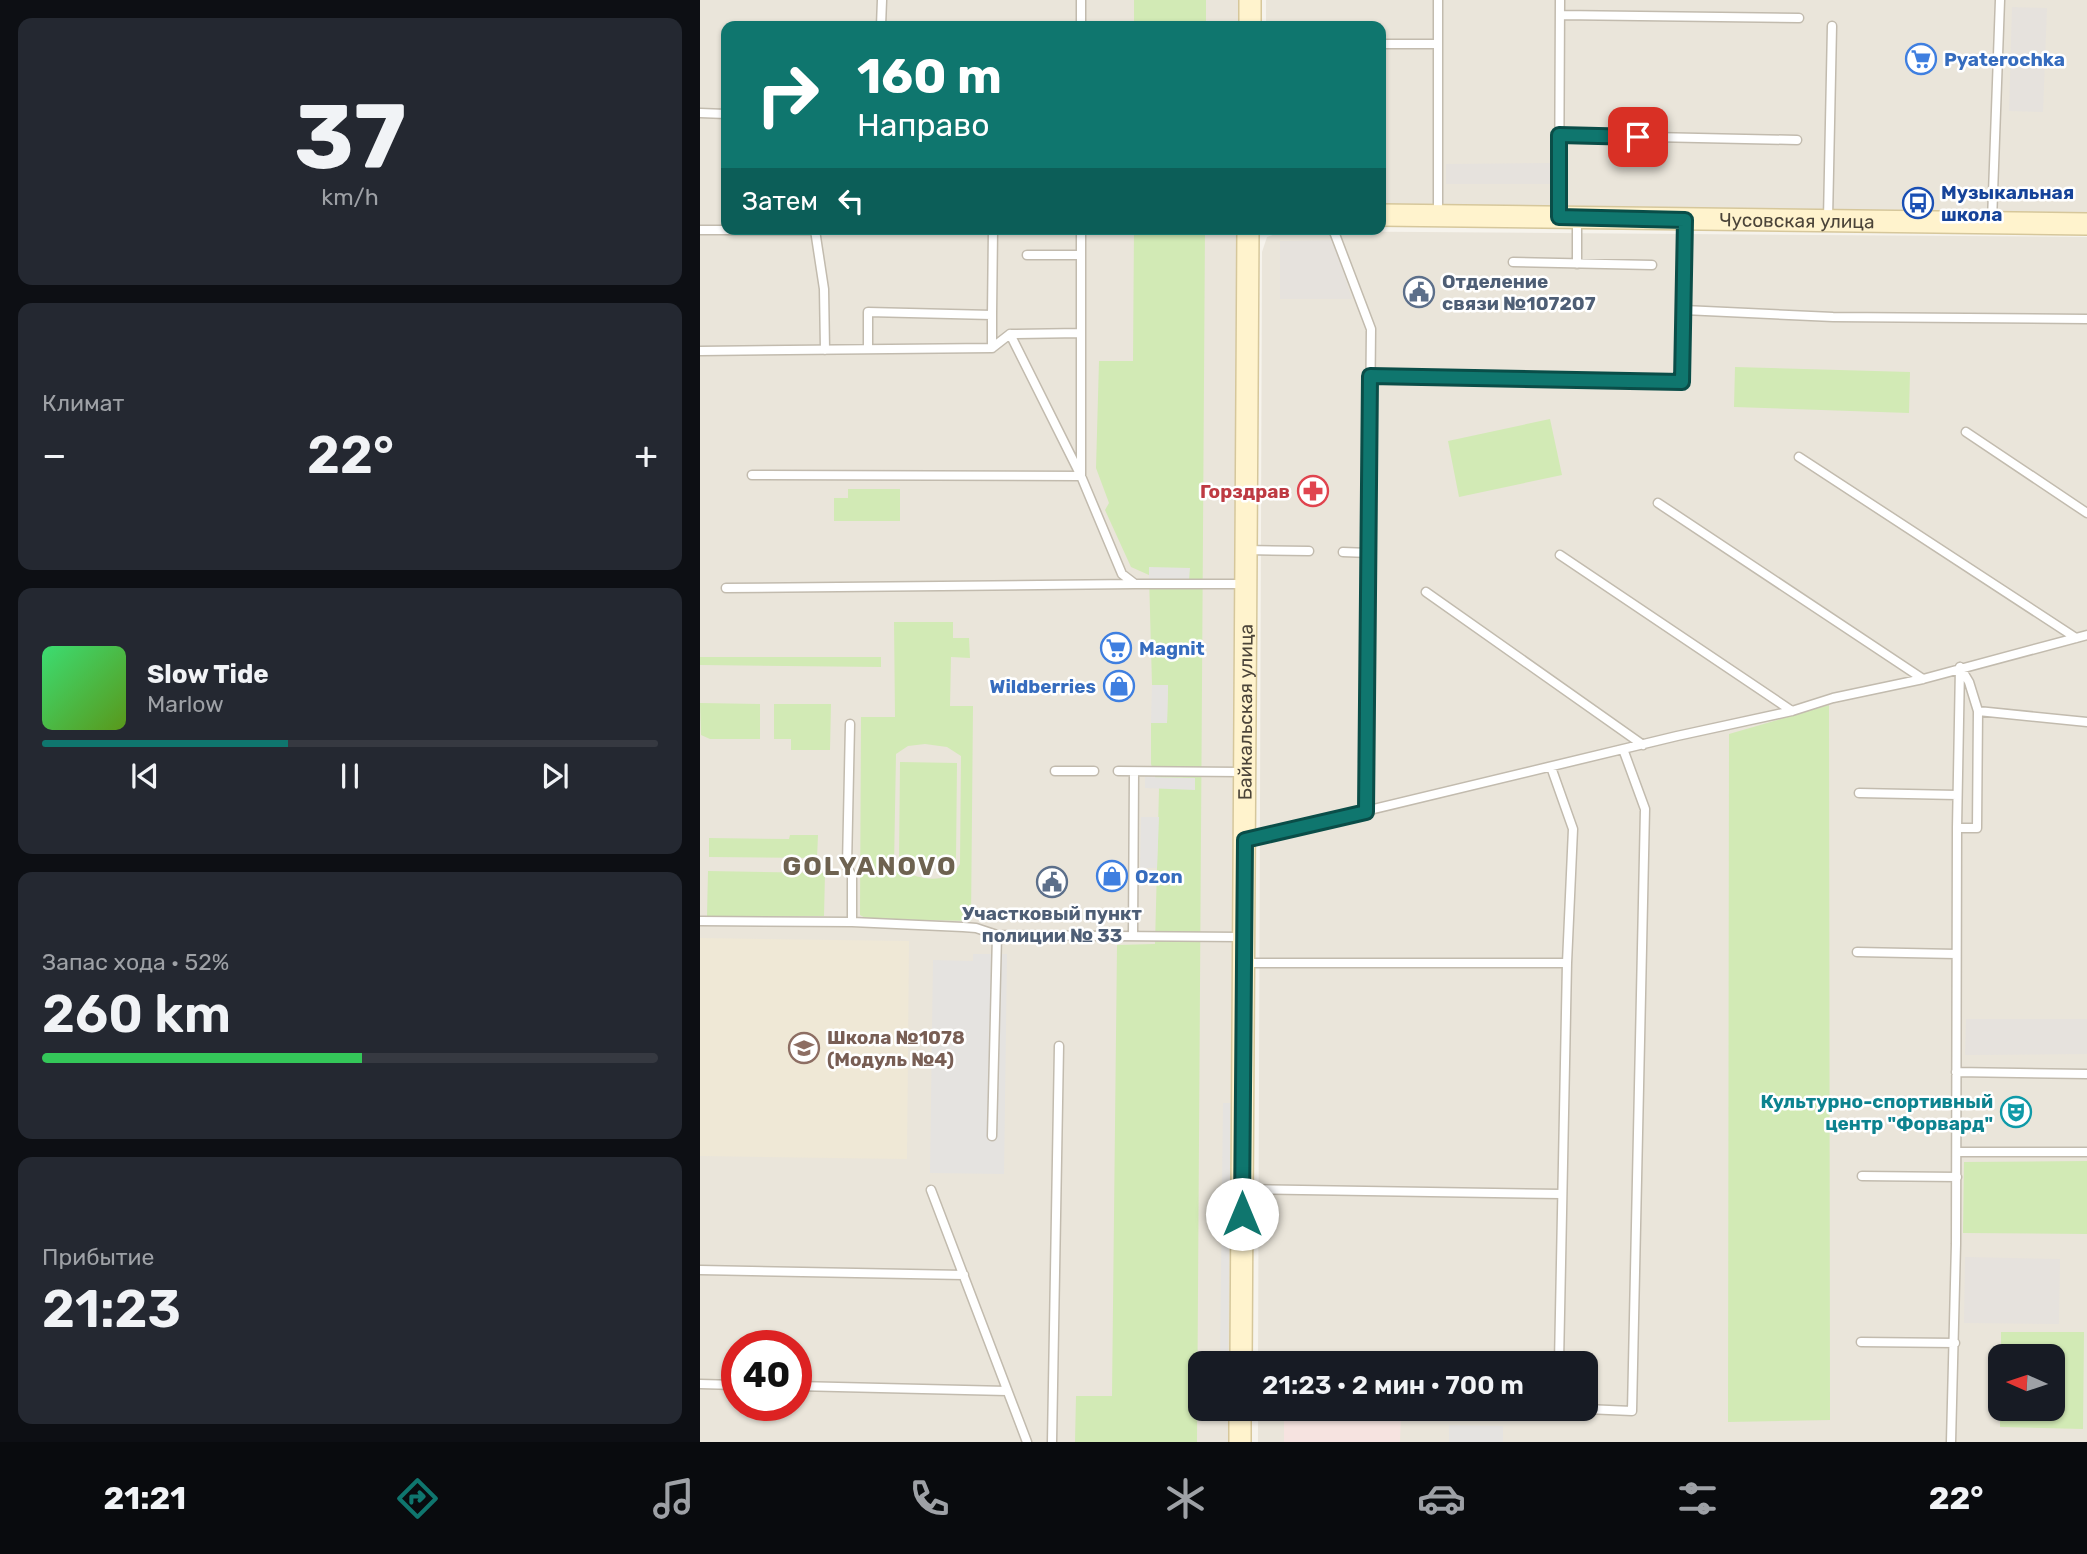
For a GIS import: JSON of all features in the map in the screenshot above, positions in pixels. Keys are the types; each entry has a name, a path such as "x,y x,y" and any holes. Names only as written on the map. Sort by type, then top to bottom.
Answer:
{"street":[{"path":"1250,0 1250,21"},
{"name":"Чусовская улица","path":"1386,215 2087,224"},
{"name":"Байкальская улица","path":"1241,1351 1248,235"},
{"path":"1240,1421 1240,1442"}],"lane":[{"path":"881,21 882,0"},
{"path":"1081,0 1081,21"},
{"path":"1438,0 1438,215"},
{"path":"1560,0 1557,174 1577,264"},
{"path":"1992,223 2000,0"},
{"path":"1560,15 1798,18"},
{"path":"1828,221 1832,26"},
{"path":"1386,44 1438,44"},
{"path":"700,113 721,114"},
{"path":"1559,135 1797,140"},
{"path":"1370,376 1682,382 1685,220"},
{"path":"700,230 721,230"},
{"path":"816,235 824,289 825,349"},
{"path":"992,348 993,235"},
{"path":"1081,235 1081,476"},
{"path":"1335,235 1344,267 1371,329 1366,812"},
{"path":"1027,255 1081,255"},
{"path":"1513,262 1652,265"},
{"path":"1684,310 1833,317 2087,318"},
{"path":"868,349 868,312 992,315"},
{"path":"700,351 992,348 1010,334 1081,333"},
{"path":"1010,334 1081,476 1122,574 1135,584"},
{"path":"1966,432 2087,513"},
{"path":"1799,457 2076,638"},
{"path":"752,475 1081,476"},
{"path":"1658,503 1923,679"},
{"path":"1246,550 1309,551"},
{"path":"1343,552 1369,553"},
{"path":"1559,555 1792,711"},
{"path":"726,588 1246,584"},
{"path":"1426,592 1643,745"},
{"path":"1245,840 1792,711 1833,698 1923,679 2087,635"},
{"path":"1957,828 1977,828 1978,711 1969,682 1960,667"},
{"path":"1951,1442 1957,1177 1955,1072 1960,667"},
{"path":"1978,711 2087,722"},
{"path":"850,724 847,866 852,877 852,922"},
{"path":"1598,1410 1632,1411 1645,809 1623,749"},
{"path":"1551,767 1573,829 1567,963 1559,1351"},
{"path":"1055,771 1094,771"},
{"path":"1118,771 1245,772"},
{"path":"1133,936 1134,772"},
{"path":"1859,793 1957,795"},
{"path":"700,921 852,922 976,928 997,935 1244,937"},
{"path":"992,1136 997,935"},
{"path":"1857,952 1956,954"},
{"path":"1244,963 1567,963"},
{"path":"1052,1442 1059,1046"},
{"path":"1955,1072 2087,1074"},
{"path":"1957,1152 2087,1152"},
{"path":"1862,1176 1957,1177"},
{"path":"1242,1189 1561,1194"},
{"path":"931,1191 1027,1442"},
{"path":"700,1270 964,1275"},
{"path":"1861,1342 1955,1343"},
{"path":"700,1384 721,1385"},
{"path":"812,1386 1007,1391"}],"shaded area":[{"path":"700,0 1239,0 1238,21 721,21 721,235 1237,235 1230,1351 1188,1351 1188,1421 1230,1421 1230,1442 700,1442"},
{"path":"1266,0 2087,0 2087,214 1386,206 1386,21 1266,21"},
{"path":"2012,7 2047,8 2043,112 2009,111"},
{"path":"1554,163 1554,184 1446,184 1446,164"},
{"path":"1386,232 2087,237 2087,1442 1258,1442 1258,1421 1598,1421 1598,1351 1258,1351 1262,252 1267,237 1386,235"},
{"path":"1333,240 1352,299 1280,299 1280,241"},
{"path":"1149,567 1190,568 1189,580 1149,579"},
{"path":"1152,685 1168,685 1167,723 1151,723"},
{"path":"1145,777 1195,778 1195,790 1145,788"},
{"path":"1141,817 1159,817 1157,868 1140,868"},
{"name":"Школа №1078 (Модуль №4)","path":"700,938 909,941 907,1159 700,1156"},
{"path":"973,954 1007,954 1004,1174 930,1173 933,960 973,961"},
{"path":"1966,1019 2087,1019 2087,1054 1965,1055"},
{"path":"1223,1103 1231,1103 1228,1351 1220,1351"},
{"path":"1965,1257 2060,1259 2059,1324 1964,1323"},
{"path":"1284,1421 1401,1421 1400,1442 1284,1442"},
{"path":"1449,1425 1503,1426 1503,1442 1449,1442"}],"green space":[{"path":"1134,0 1206,0 1206,21 1134,21"},
{"path":"1134,235 1205,235 1198,1351 1188,1351 1188,1421 1197,1421 1197,1442 1075,1442 1076,1396 1112,1396 1117,945 1155,944 1159,789 1151,764 1151,723 1167,723 1168,686 1152,685 1149,575 1131,567 1105,510 1109,503 1096,468 1099,361 1133,361"},
{"path":"1735,367 1910,372 1909,413 1734,407"},
{"path":"1550,419 1562,475 1459,497 1448,441"},
{"path":"848,489 900,489 900,521 834,521 834,498 848,498"},
{"path":"894,622 953,622 953,638 969,638 970,658 951,657 950,706 973,706 971,921 867,919 860,915 861,717 895,717","holes":["925,744 947,747 961,756 960,864 947,876 919,877 894,866 896,754 908,746"]},
{"path":"700,657 881,657 881,667 700,665"},
{"path":"700,703 760,704 760,739 710,739 701,735"},
{"path":"774,704 831,704 830,750 791,750 791,739 774,739"},
{"path":"1829,705 1830,1420 1728,1422 1729,734"},
{"path":"900,762 957,763 956,861 899,860"},
{"path":"790,835 818,835 817,858 709,857 709,838 789,839"},
{"path":"708,871 825,873 824,916 707,916"},
{"path":"2087,1161 2087,1234 1963,1233 1964,1162"},
{"path":"2001,1332 2084,1332 2083,1429 2000,1427 2000,1421 2065,1421 2065,1344 2001,1344"}],"place":[{"name":"Pyaterochka","path":"1921,59"},
{"name":"Музыкальная школа","path":"1918,203"},
{"name":"Отделение связи №107207","path":"1419,292"},
{"name":"Горздрав","path":"1313,491"},
{"name":"Magnit","path":"1116,648"},
{"name":"Wildberries","path":"1119,686"},
{"name":"Ozon","path":"1112,876"},
{"name":"Участковый пункт полиции № 33","path":"1052,882"},
{"name":"Школа №1078 (Модуль №4)","path":"804,1048"},
{"name":"Культурно-спортивный центр \"Форвард\"","path":"2016,1112"}],"district":[{"name":"GOLYANOVO","path":"870,866"}],"route":[{"path":"1242,1214 1245,840 1366,812 1370,376 1682,382 1685,220 1559,217 1559,135 1638,137"}]}
